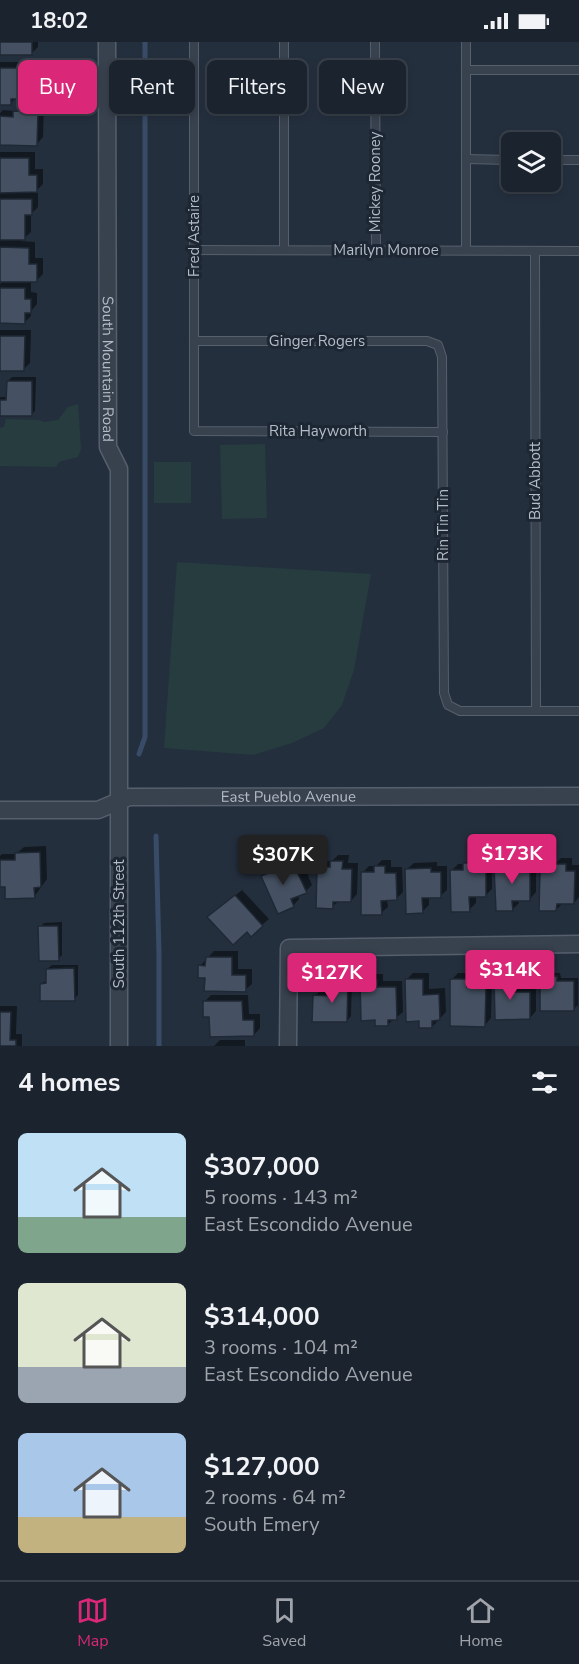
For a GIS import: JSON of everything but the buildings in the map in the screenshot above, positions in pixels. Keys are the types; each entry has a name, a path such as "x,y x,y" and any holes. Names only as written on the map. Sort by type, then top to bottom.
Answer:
{"street":[{"name":"South Mountain Road","path":"107,42 108,447 119,469 119,801"},
{"name":"East Pueblo Avenue","path":"0,810 98,810 129,797 579,796"},
{"name":"South 112th Street","path":"118,1046 119,801"},
{"path":"288,1046 289,948 579,944"}],"lane":[{"name":"Fred Astaire","path":"194,42 194,431"},
{"path":"284,42 284,250"},
{"name":"Mickey Rooney","path":"375,42 376,250"},
{"path":"466,42 466,250"},
{"path":"466,70 579,70"},
{"path":"466,159 501,160"},
{"path":"561,160 579,160"},
{"name":"Marilyn Monroe","path":"194,250 579,251"},
{"name":"Bud Abbott","path":"535,251 536,711"},
{"name":"Ginger Rogers","path":"194,341 427,341 438,345"},
{"name":"Rin Tin Tin","path":"438,345 442,357 444,693 448,705 460,711 536,711"},
{"name":"Rita Hayworth","path":"194,431 443,432"},
{"path":"536,711 579,711"}],"green space":[{"path":"78,404 81,449 78,457 59,462 56,467 0,466 0,428 4,427 6,419 44,422 58,420 68,407"},
{"path":"265,444 267,518 222,519 220,445"},
{"path":"154,462 191,462 191,503 154,503"},
{"path":"177,562 371,574 354,670 342,705 324,728 292,743 253,755 164,748"}],"waterway":[{"path":"139,754 145,737 145,42"},
{"path":"156,836 159,1046"}]}
